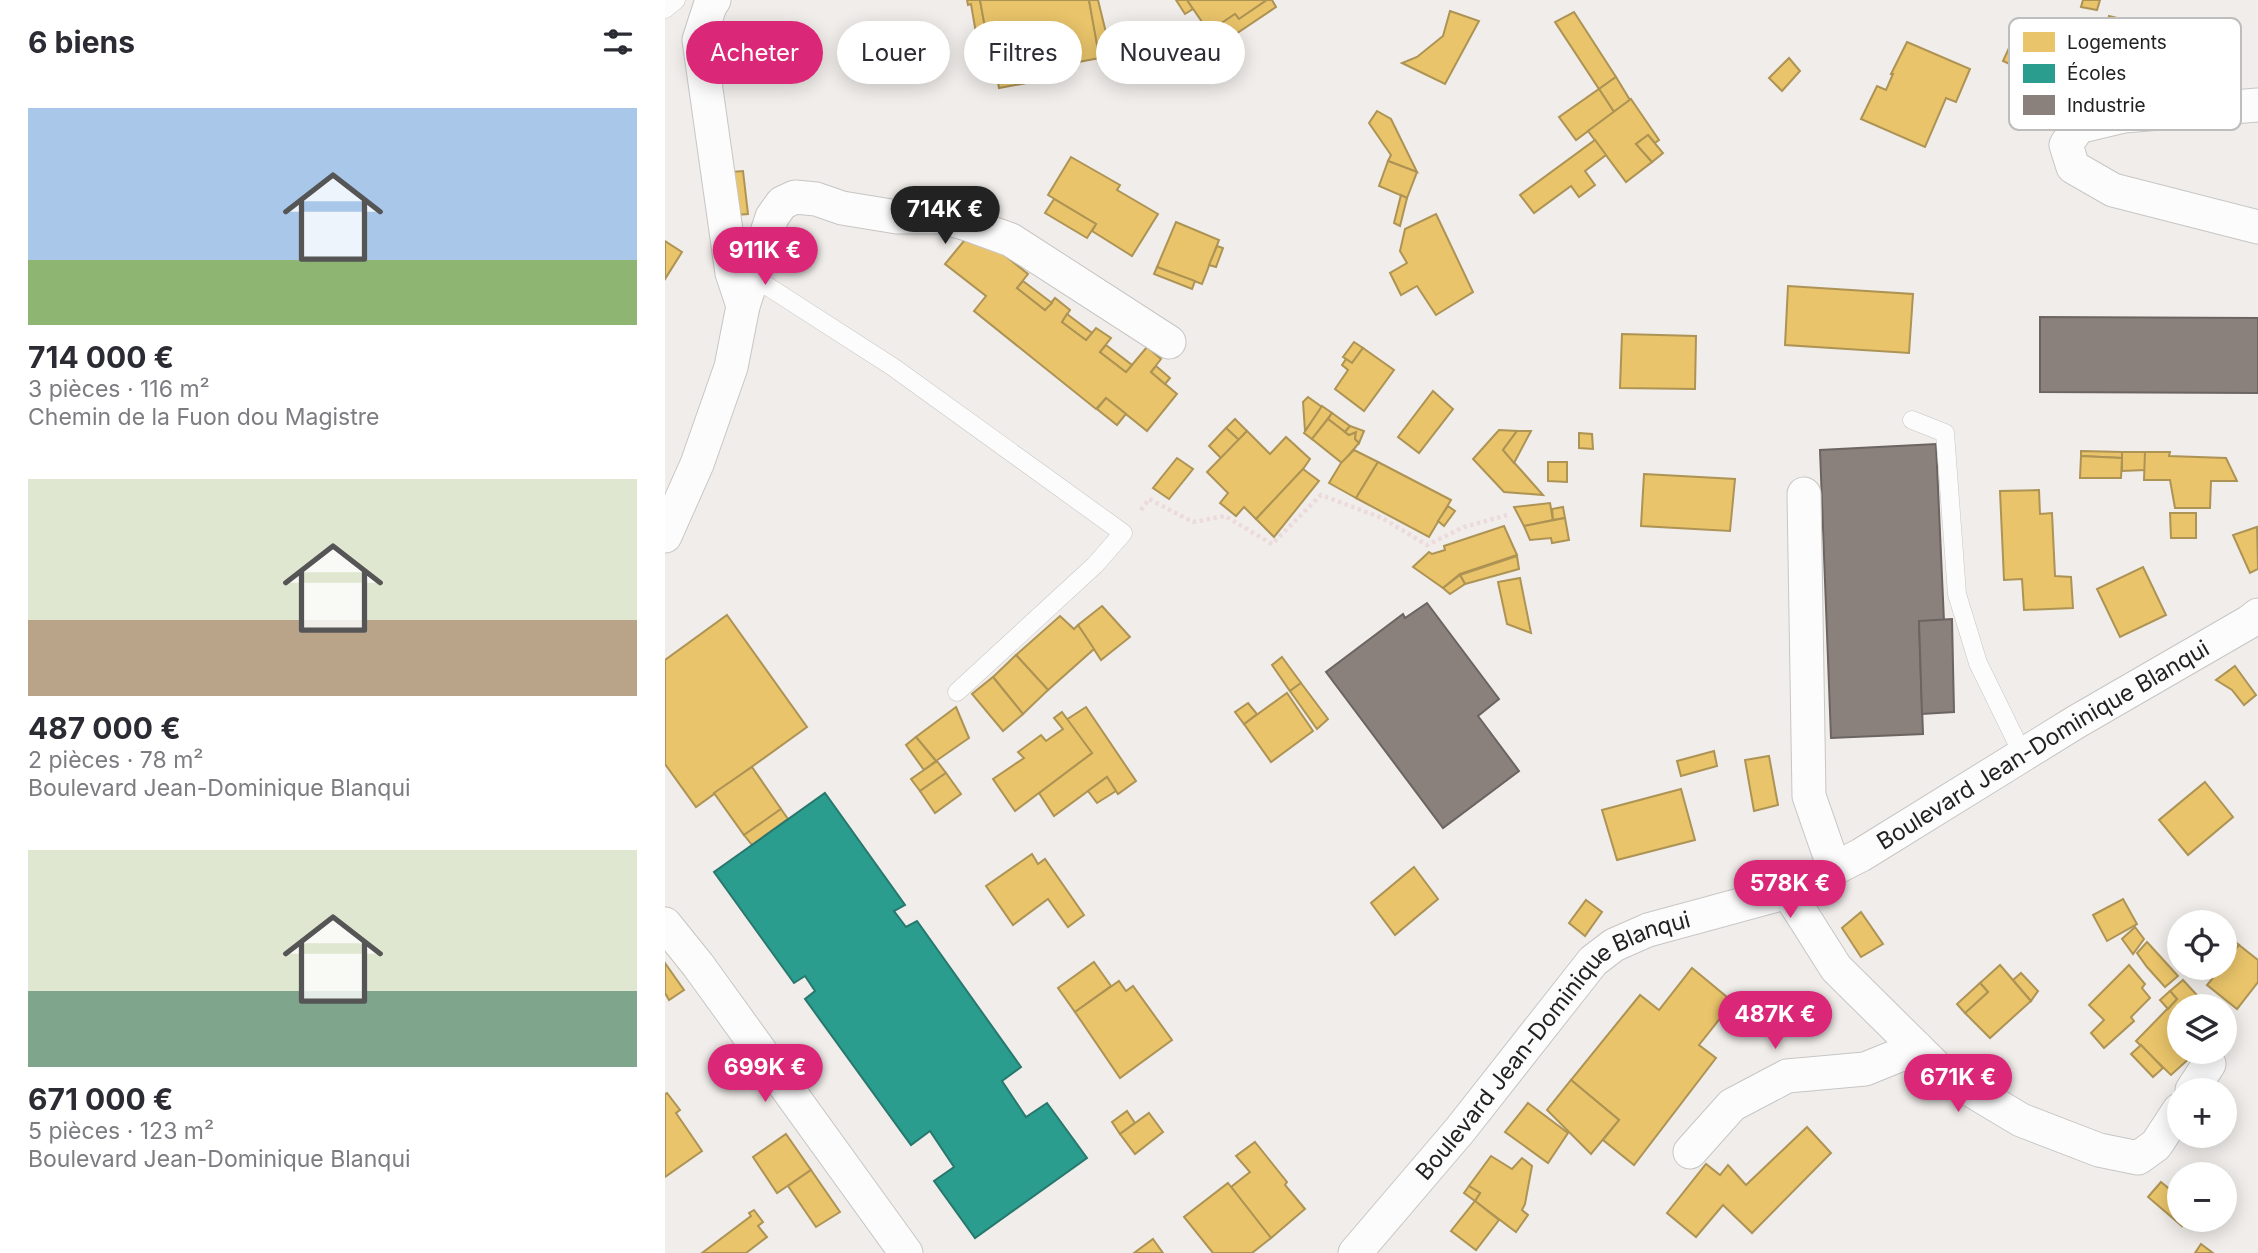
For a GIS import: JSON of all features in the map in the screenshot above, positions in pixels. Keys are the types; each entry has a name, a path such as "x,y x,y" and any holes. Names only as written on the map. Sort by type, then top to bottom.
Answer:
{"street":[{"path":"714,0 709,6 699,40 732,274 748,292"},
{"path":"2076,130 2066,145 2073,166 2113,190 2258,227"},
{"path":"665,536 698,464 731,367 748,292 772,217 782,203 795,197 897,218 942,218 1011,240 1169,342"},
{"path":"1804,494 1809,796 1834,868"},
{"name":"Boulevard Jean-Dominique Blanqui","path":"1355,1253 1460,1130 1593,961 1614,945 1648,929 1788,892 1861,855 2076,722 2258,615"},
{"path":"1788,892 1836,968 1941,1072 2021,1120 2099,1150 2138,1158 2156,1145 2167,1128"},
{"path":"665,924 906,1253"},
{"path":"1690,1152 1732,1105 1787,1076 1865,1069 1917,1048"}],"lane":[{"path":"665,9 676,0"},
{"path":"748,292 893,367 1123,533 1095,565 957,692"},
{"path":"1912,420 1945,433 1957,594 1978,663 2023,755"}],"path":[{"path":"1123,533 1149,499 1193,522 1225,516 1272,544 1321,495 1382,518 1427,545 1464,527 1507,515"}],"building: Logements":[{"path":"967,0 980,0 984,21 974,21 971,4 968,5"},
{"path":"980,0 1089,0 1096,37 1096,59 1082,61 1082,21 984,21"},
{"path":"1089,0 1098,0 1103,21 1096,21 1096,39"},
{"path":"1176,0 1187,0 1193,9 1185,14"},
{"path":"1187,0 1267,0 1239,19 1235,14 1225,21 1201,21"},
{"path":"1267,0 1272,0 1276,7 1245,28 1245,21 1224,21 1235,14 1239,19"},
{"path":"2083,0 2100,0 2097,10 2081,7"},
{"path":"1450,11 1479,21 1445,84 1402,63 1417,57 1443,36"},
{"path":"1574,12 1616,77 1599,89 1555,22"},
{"path":"1907,42 1970,69 1956,102 1946,98 1925,147 1861,119 1877,86 1886,90"},
{"path":"2009,48 2009,64 2003,61"},
{"path":"1789,58 1800,71 1782,91 1769,78"},
{"path":"1616,77 1630,100 1614,112 1599,89"},
{"path":"998,84 1021,84 999,88"},
{"path":"1599,89 1614,112 1576,140 1559,117"},
{"path":"1631,99 1659,140 1655,143 1648,135 1636,144 1652,162 1626,182 1588,131"},
{"path":"1377,111 1391,119 1417,172 1388,161 1391,155 1369,123"},
{"path":"1648,135 1663,153 1652,162 1636,144"},
{"path":"1595,140 1606,155 1585,171 1595,185 1579,197 1571,186 1534,213 1520,195"},
{"path":"1071,157 1120,185 1117,190 1158,214 1132,256 1092,231 1096,224 1048,195"},
{"path":"1388,161 1417,172 1407,198 1379,186"},
{"path":"743,171 748,214 736,215 732,172"},
{"path":"1401,195 1407,198 1400,226 1394,223"},
{"path":"1054,199 1096,224 1087,238 1045,213"},
{"path":"1436,214 1473,292 1436,315 1417,286 1401,295 1390,273 1407,263 1400,251 1405,229"},
{"path":"1176,222 1219,240 1202,284 1157,267"},
{"path":"973,230 1028,274 1017,288 1045,310 1055,298 1070,310 1062,322 1086,340 1096,328 1111,338 1100,352 1126,372 1147,347 1161,359 1151,372 1177,394 1147,431 1106,398 1096,409 974,311 986,296 945,264"},
{"path":"665,241 682,252 665,279"},
{"path":"1217,246 1223,248 1216,267 1209,265"},
{"path":"1157,267 1195,281 1192,289 1154,274"},
{"path":"1023,281 1052,303 1045,310 1017,288"},
{"path":"1788,286 1913,294 1909,353 1785,345"},
{"path":"1067,314 1092,333 1086,340 1062,322"},
{"path":"1622,334 1696,336 1695,389 1620,388"},
{"path":"1354,342 1363,348 1352,363 1343,357"},
{"path":"1106,345 1132,365 1126,372 1100,352"},
{"path":"1363,348 1394,370 1364,411 1335,389 1348,370 1342,365 1346,359 1352,363"},
{"path":"1156,366 1170,378 1165,384 1151,372"},
{"path":"1433,391 1453,409 1419,453 1398,437"},
{"path":"1308,397 1322,407 1305,431 1303,402"},
{"path":"1106,398 1126,414 1117,425 1097,409"},
{"path":"1322,406 1332,413 1312,439 1304,433"},
{"path":"1332,413 1350,426 1345,432 1328,419"},
{"path":"1235,419 1247,431 1239,440 1226,428"},
{"path":"1328,419 1349,435 1356,432 1355,439 1359,443 1342,463 1312,439"},
{"path":"1350,426 1364,431 1359,443 1355,439 1356,432 1349,435 1345,432"},
{"path":"1226,428 1239,440 1221,458 1209,446"},
{"path":"1499,430 1517,431 1503,450 1543,495 1504,492 1473,459"},
{"path":"1247,431 1270,454 1286,437 1310,459 1256,519 1244,507 1236,516 1220,503 1228,493 1207,472"},
{"path":"1517,431 1531,431 1514,463 1503,450"},
{"path":"1579,433 1592,434 1593,449 1579,448"},
{"path":"1354,450 1378,462 1356,498 1329,483 1341,463"},
{"path":"2081,451 2122,452 2122,458 2081,456"},
{"path":"2122,452 2145,452 2145,470 2122,471"},
{"path":"2145,452 2170,452 2169,456 2226,458 2237,481 2211,481 2210,508 2175,508 2170,480 2144,480"},
{"path":"2081,456 2122,458 2121,478 2080,478"},
{"path":"1177,458 1193,469 1169,499 1153,488"},
{"path":"1378,462 1451,500 1429,537 1356,498"},
{"path":"1548,462 1567,462 1567,482 1548,481"},
{"path":"1303,469 1319,481 1274,537 1256,519"},
{"path":"1644,474 1735,479 1730,531 1641,526"},
{"path":"2039,490 2040,514 2052,513 2055,576 2071,577 2073,608 2024,610 2022,579 2004,580 2000,491"},
{"path":"1550,503 1553,520 1524,526 1514,507"},
{"path":"1448,506 1455,511 1444,526 1438,521"},
{"path":"1563,507 1565,518 1553,520 1552,509"},
{"path":"2170,513 2196,513 2196,538 2171,538"},
{"path":"1565,518 1569,540 1552,543 1551,538 1530,540 1524,526"},
{"path":"1504,526 1517,555 1460,574 1443,588 1413,567 1429,552 1432,554 1445,550 1444,546"},
{"path":"2257,527 2258,569 2250,573 2233,535"},
{"path":"1517,556 1519,569 1465,584 1460,575"},
{"path":"2143,567 2166,615 2120,637 2097,589"},
{"path":"1460,575 1465,584 1450,594 1443,588"},
{"path":"1520,578 1531,633 1507,624 1498,582"},
{"path":"1102,606 1130,637 1101,660 1078,625"},
{"path":"727,615 807,727 696,807 665,764 665,660"},
{"path":"1060,616 1074,629 1078,625 1094,649 1048,690 1016,655"},
{"path":"1016,655 1048,690 1023,714 993,677"},
{"path":"1282,657 1301,683 1290,691 1272,665"},
{"path":"2235,666 2256,695 2244,705 2232,690 2216,680"},
{"path":"993,677 1023,714 1003,731 972,694"},
{"path":"1301,683 1328,719 1317,729 1290,691"},
{"path":"1287,693 1313,731 1271,762 1244,724"},
{"path":"1248,703 1257,714 1244,724 1235,712"},
{"path":"956,707 969,738 936,761 916,737"},
{"path":"1086,707 1136,781 1118,794 1107,777 1054,816 1039,793 1092,753 1066,720"},
{"path":"1062,712 1092,753 1015,811 993,779 1024,758 1018,752 1041,735 1046,741 1063,729 1054,718"},
{"path":"916,737 936,761 924,770 906,745"},
{"path":"1714,751 1717,766 1681,776 1677,761"},
{"path":"1769,756 1778,805 1754,811 1745,760"},
{"path":"937,761 946,773 920,791 911,779"},
{"path":"752,767 781,809 744,835 714,793"},
{"path":"946,773 961,794 935,813 920,791"},
{"path":"1107,777 1116,791 1097,803 1088,791"},
{"path":"2205,782 2233,817 2188,855 2159,820"},
{"path":"1681,789 1695,840 1617,860 1602,810"},
{"path":"781,809 788,819 752,845 744,835"},
{"path":"1032,854 1038,864 1045,859 1084,915 1068,927 1048,899 1013,925 986,886"},
{"path":"1414,867 1438,899 1395,935 1371,903"},
{"path":"2123,899 2137,924 2107,941 2093,915"},
{"path":"1586,900 1602,912 1585,936 1569,923"},
{"path":"1861,912 1883,944 1861,957 1842,928"},
{"path":"2135,927 2144,939 2133,954 2122,939"},
{"path":"2147,942 2167,964 2167,980 2173,980 2165,987 2137,953"},
{"path":"2239,945 2258,960 2258,982 2237,1009 2237,994 2218,994 2207,985 2211,980 2237,980"},
{"path":"1094,962 1111,986 1075,1012 1058,988"},
{"path":"665,963 684,990 669,1000 665,993"},
{"path":"2000,965 2031,1001 1990,1038 1965,1013 1988,992 1980,983"},
{"path":"2129,965 2145,984 2142,988 2150,998 2131,1017 2134,1021 2104,1048 2091,1033 2104,1020 2089,1005"},
{"path":"1692,968 1733,1002 1699,1045 1716,1058 1634,1165 1603,1140 1619,1120 1571,1080 1640,995 1659,1010"},
{"path":"2021,973 2038,991 2031,1001 2013,980"},
{"path":"2183,980 2196,994 2173,994 2170,991"},
{"path":"1119,981 1126,991 1133,986 1172,1040 1120,1078 1075,1012"},
{"path":"1980,983 1988,992 1965,1013 1957,1004"},
{"path":"2170,991 2173,994 2167,994 2167,1008 2160,1000"},
{"path":"2167,1009 2167,1064 2183,1064 2171,1075 2136,1041"},
{"path":"2141,1045 2163,1068 2153,1077 2131,1054"},
{"path":"1571,1080 1619,1120 1591,1154 1547,1110"},
{"path":"667,1093 680,1110 676,1113 702,1151 665,1177 665,1094"},
{"path":"1528,1103 1568,1133 1548,1163 1505,1132"},
{"path":"1127,1111 1135,1123 1120,1134 1112,1122"},
{"path":"1149,1113 1163,1132 1135,1154 1120,1134"},
{"path":"1807,1127 1831,1153 1752,1233 1723,1205 1696,1237 1667,1213 1706,1164 1720,1175 1728,1165 1746,1185"},
{"path":"786,1134 811,1170 777,1193 753,1157"},
{"path":"1255,1142 1305,1209 1271,1238 1231,1187 1250,1172 1236,1156"},
{"path":"1491,1156 1512,1169 1522,1158 1532,1166 1522,1210 1528,1215 1516,1232 1475,1201 1480,1193 1469,1186"},
{"path":"811,1170 840,1212 816,1227 788,1186"},
{"path":"2161,1182 2167,1187 2167,1213 2148,1197"},
{"path":"1228,1183 1271,1238 1252,1253 1213,1253 1184,1217"},
{"path":"1469,1186 1480,1193 1475,1201 1464,1193"},
{"path":"1475,1201 1499,1220 1476,1250 1451,1231"},
{"path":"754,1210 763,1222 758,1226 767,1237 746,1253 702,1253 751,1216 749,1213"},
{"path":"1153,1239 1163,1253 1134,1253"},
{"path":"2201,1244 2213,1253 2195,1253"}],"building: Écoles":[{"path":"825,793 905,905 894,911 906,927 917,921 1021,1067 1002,1081 1026,1117 1047,1103 1087,1158 975,1238 934,1181 954,1167 930,1131 911,1145 805,999 815,991 805,976 794,983 714,872"}],"building: Industrie":[{"path":"2040,317 2258,318 2258,393 2040,392"},
{"path":"1936,444 1944,621 1919,621 1923,734 1831,738 1820,450"},
{"path":"1427,603 1499,699 1478,716 1519,771 1443,828 1326,672 1403,614 1405,618"},
{"path":"1952,619 1954,712 1922,714 1919,621"}]}
